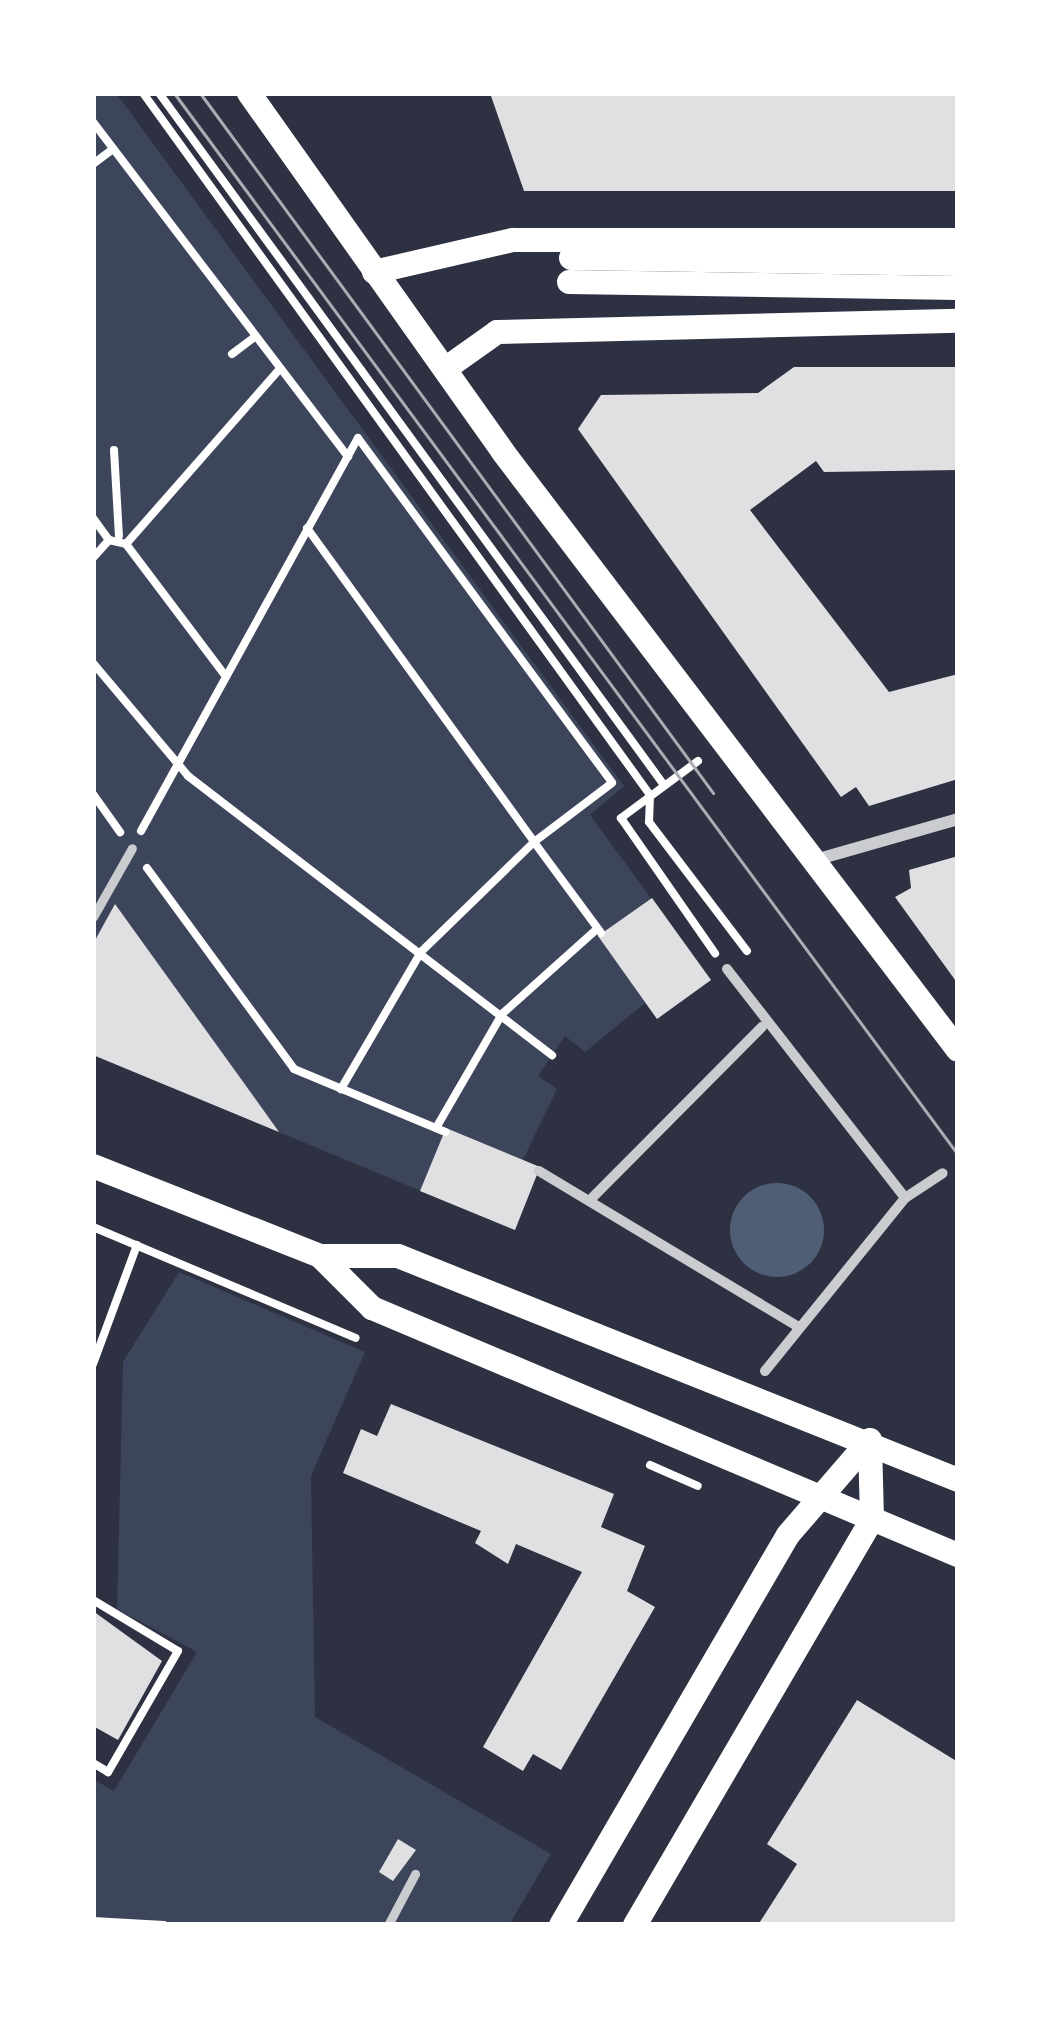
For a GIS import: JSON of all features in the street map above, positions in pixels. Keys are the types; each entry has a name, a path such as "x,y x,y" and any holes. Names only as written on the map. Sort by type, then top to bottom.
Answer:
{"main road":[{"path":"249,93 374,272 808,862 958,1050"},
{"path":"374,272 513,240 958,240"},
{"path":"958,264 570,270 958,288"},
{"path":"445,369 496,332 958,321"},
{"path":"93,1166 320,1256 398,1256 870,1440 958,1480"},
{"path":"320,1256 372,1309 814,1499 958,1555"},
{"path":"561,1925 814,1499 870,1440"},
{"path":"635,1925 872,1519 870,1440"}],"street":[{"path":"808,862 958,820"},
{"path":"727,969 762,1027 904,1198"},
{"path":"593,1197 762,1027"},
{"path":"538,1171 593,1197 796,1326"},
{"path":"764,1370 904,1198 943,1173"}],"lane":[{"path":"93,917 132,848"},
{"path":"388,1925 415,1874"}],"path":[{"path":"143,93 650,795"},
{"path":"159,93 664,785"},
{"path":"93,122 348,457"},
{"path":"93,164 113,149"},
{"path":"132,203 145,192"},
{"path":"232,354 253,338"},
{"path":"93,558 118,540 220,437 278,370"},
{"path":"220,437 231,449"},
{"path":"132,848 358,438 612,784 534,842 421,952 341,1088"},
{"path":"114,450 118,540"},
{"path":"93,518 118,540 224,674"},
{"path":"93,794 294,1069 441,1130 502,1014 599,931 307,528"},
{"path":"93,663 176,763 552,1054"},
{"path":"719,740 621,818 727,969"},
{"path":"93,1364 137,1245"},
{"path":"93,1600 178,1651 108,1772 93,1762"},
{"path":"93,1921 164,1925"}],"shaded area":[{"path":"93,93 116,93 624,786 590,815 711,980 657,1019 645,1003 585,1052 565,1036 538,1076 557,1089 523,1160 540,1167 515,1230 93,1055"},
{"path":"777,1183 795,1186 810,1197 821,1212 821,1248 810,1263 795,1274 777,1277 759,1274 744,1263 733,1248 730,1230 733,1212 744,1197 759,1186"},
{"path":"179,1272 365,1352 311,1476 315,1717 551,1854 509,1925 93,1925 93,1779 114,1791 197,1652 117,1609 123,1362"}],"building":[{"path":"490,93 958,93 958,191 524,191"},
{"path":"794,367 958,367 958,470 824,472 816,461 750,510 889,692 958,674 958,779 869,806 856,787 841,797 578,429 601,395 758,393"},
{"path":"958,856 958,984 895,897 911,888 909,870"},
{"path":"652,898 711,980 657,1019 598,936"},
{"path":"115,904 279,1132 93,1055 93,944"},
{"path":"446,1128 540,1167 515,1230 420,1191"},
{"path":"391,1404 614,1494 601,1527 645,1546 627,1591 655,1607 561,1770 533,1754 523,1771 483,1747 582,1572 516,1544 508,1564 475,1543 481,1531 343,1473 361,1429 377,1436"},
{"path":"93,1611 162,1661 118,1740 93,1726"},
{"path":"857,1700 958,1762 958,1925 758,1925 797,1864 767,1844"},
{"path":"398,1839 416,1850 393,1881 379,1872"}],"tram line":[{"path":"174,93 958,1155"},
{"path":"200,93 713,793"}]}
